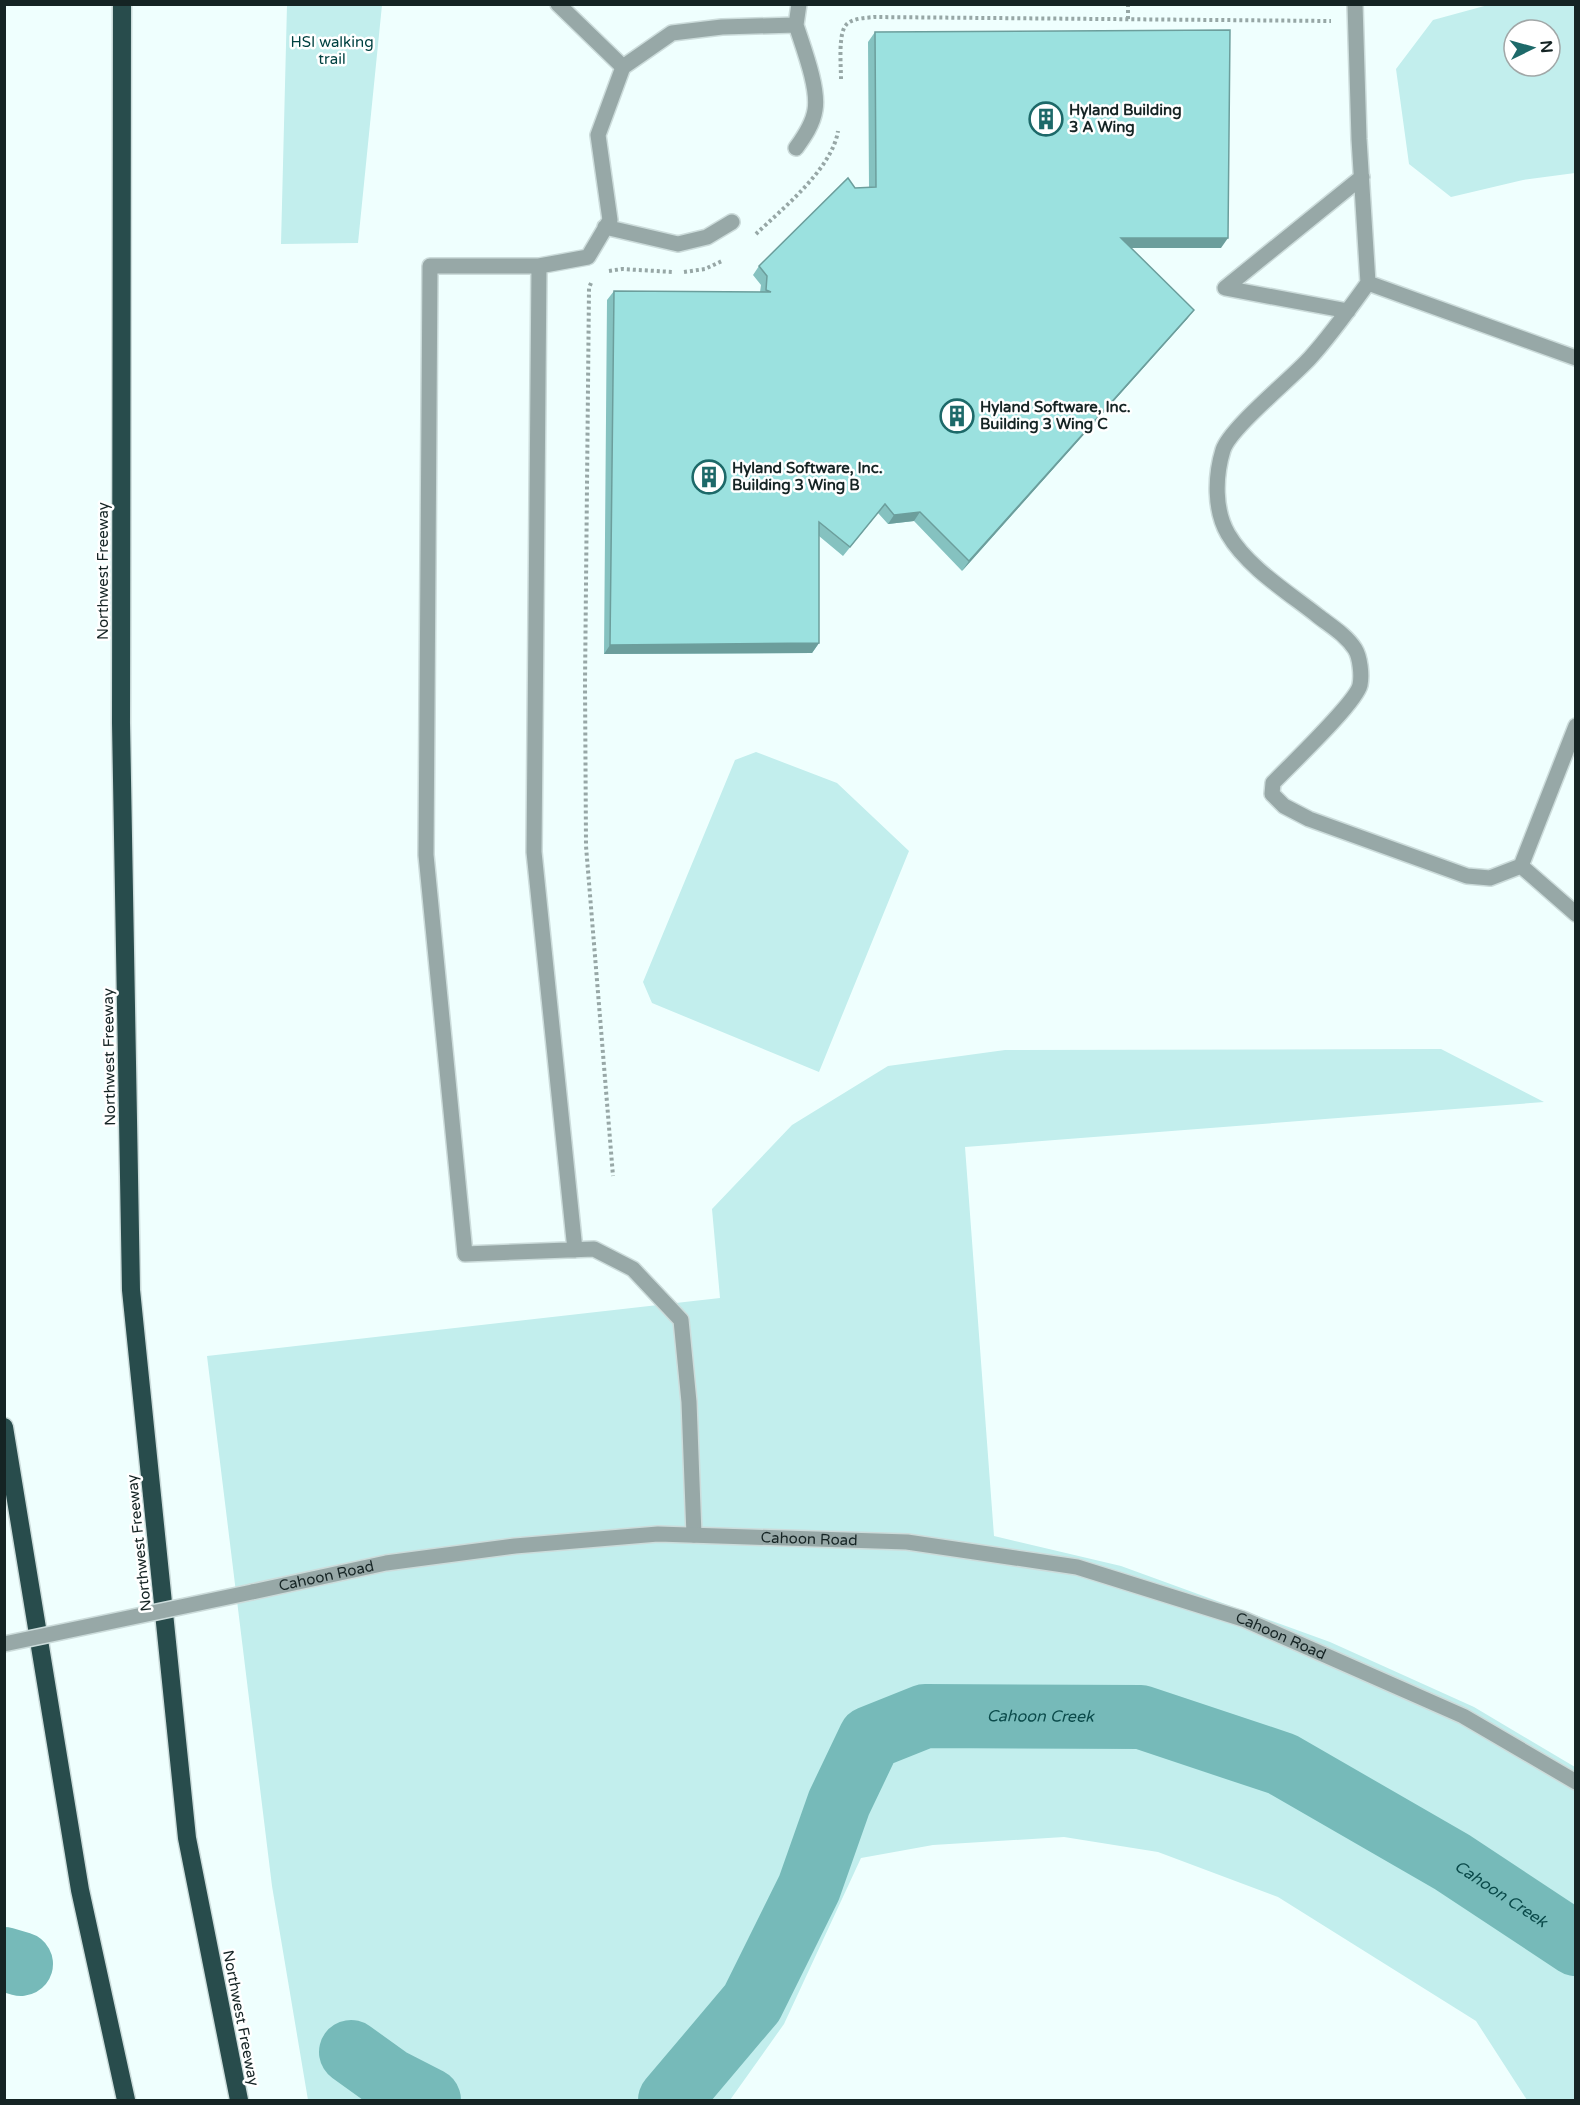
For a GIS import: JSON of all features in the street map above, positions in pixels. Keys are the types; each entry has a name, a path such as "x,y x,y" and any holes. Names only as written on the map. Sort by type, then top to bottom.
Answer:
{"highway":[{"name":"Northwest Freeway","path":"122,4 121,723 131,1290 187,1838 239,2100"},
{"path":"4,1426 80,1890 126,2100"}],"street":[{"path":"558,4 623,67"},
{"path":"796,148 807,131 815,109 811,71 796,25 799,4"},
{"path":"1355,4 1368,283 1310,358 1239,427 1224,448 1218,479 1218,507 1228,534 1247,558 1272,580 1341,633 1356,651 1360,671 1360,686 1343,711 1273,783 1272,794 1284,806 1309,819 1467,876 1490,878 1521,866 1575,726"},
{"path":"694,1535 689,1402 681,1320 633,1269 594,1249 465,1254 426,855 430,266 539,266 588,257 610,220 598,135 623,67 672,33 722,27 796,25"},
{"path":"1348,311 1225,288 1362,177"},
{"path":"605,227 678,244 708,237 732,222"},
{"path":"539,266 534,852 575,1250"},
{"path":"1368,283 1575,358"},
{"path":"1521,866 1575,914"},
{"name":"Cahoon Road","path":"4,1644 386,1563 515,1546 658,1534 907,1542 1077,1567 1244,1619 1463,1716 1575,1782"}],"path":[{"path":"1128,4 1128,19"},
{"path":"841,87 841,35 846,25 858,19 874,17 1333,21 1334,32"},
{"path":"753,237 807,185 828,156 837,137 838,129"},
{"path":"602,272 622,269 683,272 705,269 728,258"},
{"path":"594,278 589,288 585,683 586,846 613,1176"}],"green space":[{"name":"HSI walking trail","path":"287,5 382,5 358,243 281,244"},
{"path":"1488,5 1575,5 1575,173 1523,180 1451,197 1409,164 1396,69 1433,20"},
{"path":"756,752 837,783 909,851 819,1072 652,1003 643,982 735,760"},
{"path":"1441,1049 1544,1102 965,1147 994,1536 1121,1566 1330,1642 1474,1707 1575,1767 1575,2100 1527,2100 1476,2021 1278,1897 1158,1852 1064,1837 933,1845 861,1858 784,2024 730,2100 308,2100 272,1886 207,1356 720,1298 712,1209 792,1125 888,1066 1005,1050"}],"building":[{"path":"1230,30 1228,238 1121,238 1194,310 969,561 920,512 894,515 885,504 850,547 819,522 819,643 610,645 614,291 771,292 766,290 767,276 759,266 848,178 855,188 876,187 875,32"}],"waterway":[{"name":"Cahoon Creek","path":"670,2100 752,2003 809,1888 839,1803 870,1738 925,1716 1141,1717 1282,1764 1452,1862 1576,1944"},
{"name":"Cahoon Creek","path":"4,1959 21,1964"},
{"name":"Cahoon Creek","path":"351,2052 390,2080 429,2100"}],"place":[{"name":"Hyland Building 3 A Wing","path":"1046,119"},
{"name":"Hyland Software, Inc. Building 3 Wing C","path":"957,416"},
{"name":"Hyland Software, Inc. Building 3 Wing B","path":"709,477"}]}
